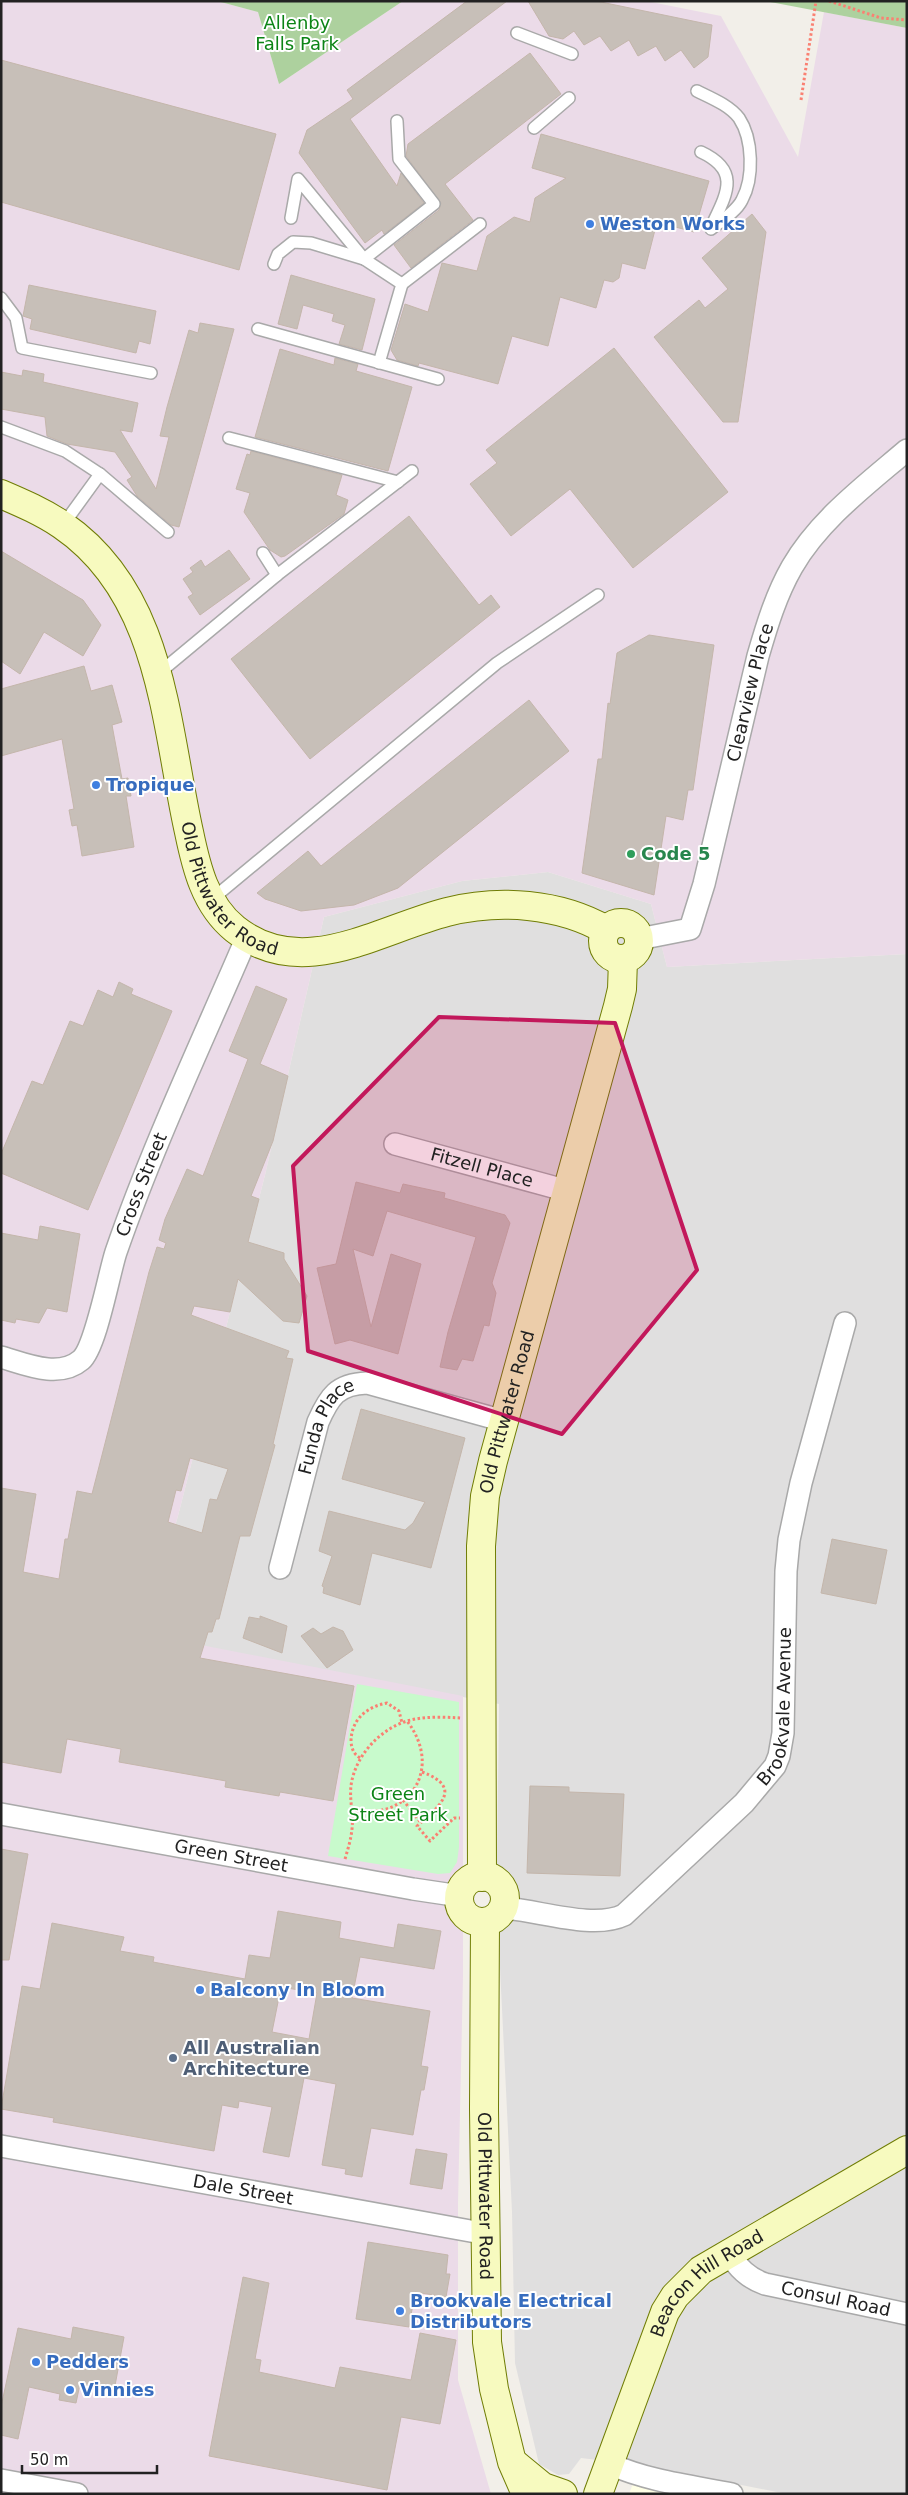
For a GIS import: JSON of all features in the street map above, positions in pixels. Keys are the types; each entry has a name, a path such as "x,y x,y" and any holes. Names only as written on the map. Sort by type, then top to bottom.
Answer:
{"street":[{"name":"Clearview Place","path":"631,949 690,929 704,884 768,620 793,566 829,520 907,450"},
{"name":"Old Pittwater Road","path":"1,494 38,511 62,525 100,558 119,583 134,609 148,638 159,673 180,791 194,854 211,900 221,915 247,937 278,950 313,952 354,944 447,912 466,908 505,906 548,909 569,913 606,930 615,924 625,924 634,929 618,1006 485,1496 482,1537 482,1877"},
{"name":"Cross Street","path":"1,1357 46,1370 69,1366 82,1359 97,1324 115,1255 145,1171 247,937"},
{"name":"Fitzell Place","path":"395,1144 568,1191"},
{"name":"Brookvale Avenue","path":"494,1915 594,1921 615,1919 624,1915 744,1803 774,1766 779,1756 783,1734 786,1571 789,1540 801,1483 845,1323"},
{"name":"Funda Place","path":"280,1568 318,1422 324,1407 335,1392 351,1384 367,1383 504,1421"},
{"name":"Green Street","path":"1,1814 460,1896"},
{"path":"482,1877 492,1879 501,1886 504,1897 494,1915 474,1921 466,1915 460,1906 460,1896 467,1882 482,1877"},
{"name":"Old Pittwater Road","path":"494,1915 484,2109 489,2364 512,2462 526,2494"},
{"name":"Dale Street","path":"1,2146 486,2234"},
{"name":"Beacon Hill Road","path":"598,2494 666,2312 675,2296 701,2270 907,2150"},
{"name":"Consul Road","path":"729,2253 739,2269 754,2280 765,2284 907,2314"},
{"path":"512,2462 543,2487 562,2494"},
{"path":"574,2494 610,2464 626,2471 657,2479 732,2494"},
{"path":"1,2480 78,2494"}],"lane":[{"path":"516,33 572,54"},
{"path":"697,91 720,102 738,118 748,140 751,165 742,200 733,211 711,229 727,192 727,176 722,165 701,152"},
{"path":"534,128 570,98"},
{"path":"364,259 434,204 399,159 397,121"},
{"path":"291,218 298,179 364,259"},
{"path":"379,363 402,284 480,224"},
{"path":"274,264 278,254 293,242 311,243 364,259 402,284"},
{"path":"1,298 16,318 22,348 150,373"},
{"path":"258,329 438,380"},
{"path":"1,427 65,451 100,474 168,532"},
{"path":"229,438 398,482"},
{"path":"159,673 277,575 412,471"},
{"path":"62,525 100,474"},
{"path":"263,553 277,575"},
{"path":"211,900 497,663 598,595"}],"path":[{"path":"801,100 816,1"},
{"path":"828,1 881,18 907,20"},
{"path":"360,1758 354,1755 352,1748 353,1727 358,1718 368,1710 387,1703 400,1711 402,1723"},
{"path":"342,1876 353,1828 351,1810 352,1780 360,1758 372,1743 390,1729 407,1721 447,1717 481,1719"},
{"path":"351,1810 378,1812 389,1809 403,1800 416,1786 422,1772 423,1755 421,1742 407,1721"},
{"path":"422,1772 439,1781 444,1789 442,1804 417,1826 430,1841 454,1818 482,1818"},
{"path":"403,1800 421,1822"}],"highlighted area":[{"path":"439,1017 615,1023 697,1270 562,1434 308,1351 293,1166"}],"shaded area":[{"path":"1,1 217,1 258,12 279,84 403,1 646,1 721,16 798,157 824,12 907,28 907,954 667,967 651,904 548,872 462,881 324,917 265,1175 179,1512 145,1634 463,1696 463,1976 458,2203 458,2380 491,2494 1,2494"},
{"path":"548,872 651,904 667,967 907,954 907,2494 787,2494 641,2465 581,2458 569,2474 558,2475 539,2464 515,2363 512,2212 499,1948 500,1930 510,1922 518,1891 497,1864 499,1704 145,1635 179,1512 265,1175 324,917 462,881"},
{"path":"634,2481 693,2494 629,2494"}],"green space":[{"name":"Allenby Falls Park","path":"217,1 403,1 279,84 258,12"},
{"path":"765,1 907,1 907,28"},
{"name":"Green Street Park","path":"357,1684 459,1702 459,1847 457,1862 450,1873 438,1874 328,1856"}],"building":[{"path":"467,1 507,1 350,119 397,186 401,173 424,203 384,234 382,230 365,243 299,153 307,130 353,99 347,90"},
{"path":"528,1 596,1 712,25 708,57 694,68 681,50 665,61 656,46 638,56 629,40 611,51 600,36 584,45 574,31 563,39 549,36"},
{"path":"530,53 561,94 445,184 473,220 411,268 394,245 439,210 441,203 406,156 408,144"},
{"path":"1,60 276,134 239,270 1,202"},
{"path":"541,134 709,181 694,232 657,222 645,269 622,263 619,278 613,282 604,280 596,308 560,297 548,346 512,336 498,384 419,363 418,366 397,360 391,350 405,304 428,312 442,263 477,271 487,236 514,217 530,222 535,198 566,178 532,168"},
{"path":"752,214 766,232 738,422 723,422 654,337 699,300 705,308 728,289 702,258"},
{"path":"291,275 375,299 362,350 339,344 345,325 332,321 334,314 303,305 297,329 278,324"},
{"path":"29,285 156,311 150,344 139,341 136,353 30,329 32,319 23,316"},
{"path":"200,323 234,329 179,527 171,525 137,496 127,480 132,477 115,452 67,444 47,436 45,417 1,409 1,372 22,376 23,370 44,374 43,382 138,403 132,432 120,430 156,489 169,437 160,436 167,407 189,330 198,333"},
{"path":"614,348 728,492 633,568 570,489 511,536 470,484 497,463 486,450"},
{"path":"280,349 334,365 335,358 358,364 356,371 412,387 388,471 255,437"},
{"path":"251,451 342,475 336,495 348,500 344,514 285,556 281,557 270,550 244,512 250,493 236,489 247,454 250,455"},
{"path":"409,516 479,605 491,595 500,607 310,759 231,659"},
{"path":"229,550 250,579 200,615 188,597 193,594 183,579 193,572 190,568 201,560 205,567"},
{"path":"1,551 83,600 101,625 83,656 44,632 20,674 1,661"},
{"path":"649,635 714,645 693,790 688,790 683,820 666,816 654,895 582,873 598,759 602,759 608,703 610,704 617,653"},
{"path":"84,666 91,691 112,685 122,722 112,725 122,779 128,778 131,796 126,796 134,847 82,856 77,825 72,826 69,810 74,809 62,739 1,756 1,689"},
{"path":"529,700 569,751 398,888 354,905 301,911 265,899 257,893 308,851 321,866"},
{"path":"119,982 133,989 131,994 172,1011 88,1210 1,1173 1,1154 32,1081 43,1085 70,1021 83,1026 98,990 113,997"},
{"path":"256,986 287,999 260,1064 288,1076 273,1141 251,1196 259,1199 248,1242 284,1253 284,1259 307,1296 299,1323 283,1321 238,1279 230,1312 194,1306 191,1315 289,1351 286,1358 293,1359 273,1444 275,1445 250,1536 240,1536 219,1619 216,1619 212,1632 208,1632 200,1658 354,1686 333,1801 280,1792 279,1796 225,1787 226,1781 119,1762 121,1749 67,1739 61,1773 1,1762 1,1488 36,1494 23,1572 59,1579 65,1539 68,1539 77,1491 92,1494 149,1272 157,1247 164,1249 166,1243 159,1240 165,1219 187,1169 203,1176 248,1059 229,1051","holes":["190,1458 228,1469 217,1500 210,1499 202,1533 168,1522 176,1490 181,1491"]},
{"path":"356,1182 400,1193 403,1184 445,1193 444,1198 505,1215 510,1223 492,1283 496,1293 489,1326 484,1325 473,1361 462,1359 457,1370 440,1367 448,1332 476,1237 387,1211 373,1256 353,1249 371,1327 391,1254 421,1264 398,1354 350,1340 335,1344 317,1268 336,1264"},
{"path":"40,1226 80,1234 67,1312 47,1308 39,1323 16,1319 15,1323 1,1320 1,1233 38,1240"},
{"path":"361,1409 465,1438 431,1568 372,1553 360,1605 323,1593 324,1587 322,1586 332,1556 319,1551 329,1511 405,1530 413,1523 425,1502 342,1479"},
{"path":"832,1539 887,1550 876,1604 821,1593"},
{"path":"260,1616 287,1626 282,1653 243,1638 249,1617 260,1619"},
{"path":"333,1627 343,1631 353,1650 327,1668 301,1636 313,1628 321,1634"},
{"path":"530,1786 569,1787 569,1792 624,1794 620,1876 527,1873"},
{"path":"1,1849 28,1854 9,1960 1,1960"},
{"path":"278,1911 341,1922 339,1938 394,1948 398,1924 441,1931 434,1969 360,1957 352,1998 430,2011 421,2066 428,2067 424,2090 421,2090 413,2135 371,2128 362,2177 345,2174 346,2169 322,2165 336,2084 304,2078 289,2157 263,2152 272,2107 239,2101 238,2108 222,2105 214,2151 53,2122 54,2118 1,2109 22,1986 40,1989 52,1923 124,1937 120,1951 154,1957 153,1962 245,1979 249,1955 270,1958","holes":["281,1987 317,1993 309,2039 272,2032"]},
{"path":"416,2149 447,2154 442,2189 410,2184"},
{"path":"368,2242 448,2255 446,2274 450,2274 446,2297 415,2292 409,2327 356,2319"},
{"path":"243,2277 269,2283 255,2359 261,2360 259,2372 335,2388 340,2367 411,2380 420,2333 456,2340 440,2424 401,2417 387,2490 209,2456"},
{"path":"73,2327 124,2337 114,2391 80,2384 76,2403 59,2400 60,2394 29,2387 18,2439 1,2435 1,2407 18,2328 71,2339"}],"place":[{"name":"Weston Works","path":"590,224"},
{"name":"Tropique","path":"96,785"},
{"name":"Code 5","path":"631,854"},
{"name":"Balcony In Bloom","path":"200,1990"},
{"name":"All Australian Architecture","path":"173,2058"},
{"name":"Brookvale Electrical Distributors","path":"400,2311"},
{"name":"Pedders","path":"36,2362"},
{"name":"Vinnies","path":"70,2390"}]}
